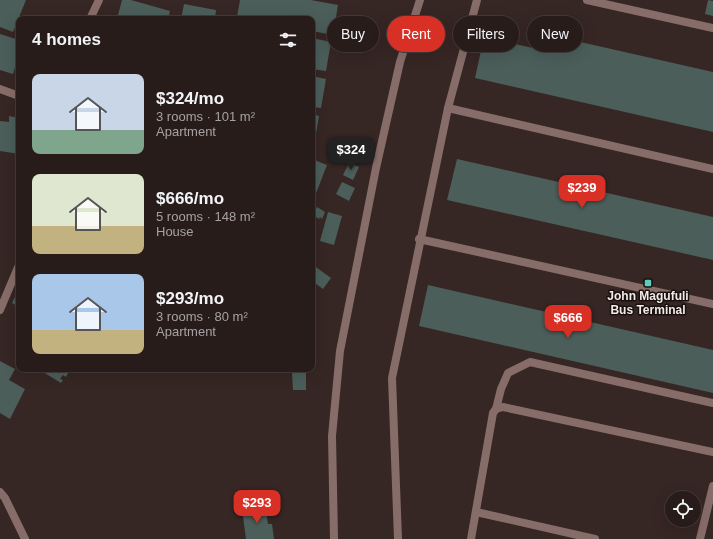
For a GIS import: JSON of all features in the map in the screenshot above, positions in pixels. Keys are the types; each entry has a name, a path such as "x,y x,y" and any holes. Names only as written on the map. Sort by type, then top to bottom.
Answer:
{"street":[{"path":"91,16 98,0"},
{"path":"334,539 332,436 340,351 378,161 400,62 420,0"},
{"path":"398,539 392,378 448,108 477,0"},
{"path":"587,0 713,28"},
{"path":"0,89 16,95"},
{"path":"448,108 713,169"},
{"path":"420,239 713,304"},
{"path":"0,310 16,272"},
{"path":"471,539 493,413 496,409 501,389 508,373 530,362 713,403"},
{"path":"496,409 503,407 713,452"},
{"path":"0,492 5,498 25,539"},
{"path":"700,539 712,492"},
{"path":"476,512 596,539"}],"building":[{"path":"0,0 26,0 20,16 16,16 16,25 13,32 0,27"},
{"path":"122,0 131,0 170,11 169,16 118,16"},
{"path":"240,0 311,0 338,5 336,16 327,16 327,34 315,32 315,16 237,16"},
{"path":"708,0 713,1 713,16 705,14"},
{"path":"184,4 216,10 215,16 182,16"},
{"path":"0,34 16,39 16,64 13,74 0,70"},
{"path":"315,39 327,41 327,52 329,52 326,71 315,69"},
{"path":"583,43 713,72 713,132 475,78 481,52 519,52 519,45 527,47 527,52 583,52"},
{"path":"315,77 326,79 321,108 315,107"},
{"path":"315,115 319,116 315,139"},
{"path":"9,116 16,117 16,154 0,151 0,121 9,122"},
{"path":"457,159 713,217 713,260 447,200"},
{"path":"315,160 327,165 315,196"},
{"path":"349,163 359,167 353,180 343,175"},
{"path":"342,182 355,188 349,201 336,194"},
{"path":"317,207 325,212 322,219 320,217 319,219 315,216 315,208 316,209"},
{"path":"328,212 342,216 334,245 320,241"},
{"path":"315,266 331,278 323,289 315,283"},
{"path":"428,285 713,350 713,393 419,326"},
{"path":"16,295 16,305 12,303"},
{"path":"0,361 15,369 9,380 25,389 10,419 0,413"},
{"path":"43,372 68,372 66,377 63,375 60,379 63,380 61,383"},
{"path":"292,373 306,373 306,390 293,390"},
{"path":"265,505 268,524 272,524 274,539 246,539 242,509"}],"place":[{"name":"John Magufuli Bus Terminal","path":"648,283"}]}
